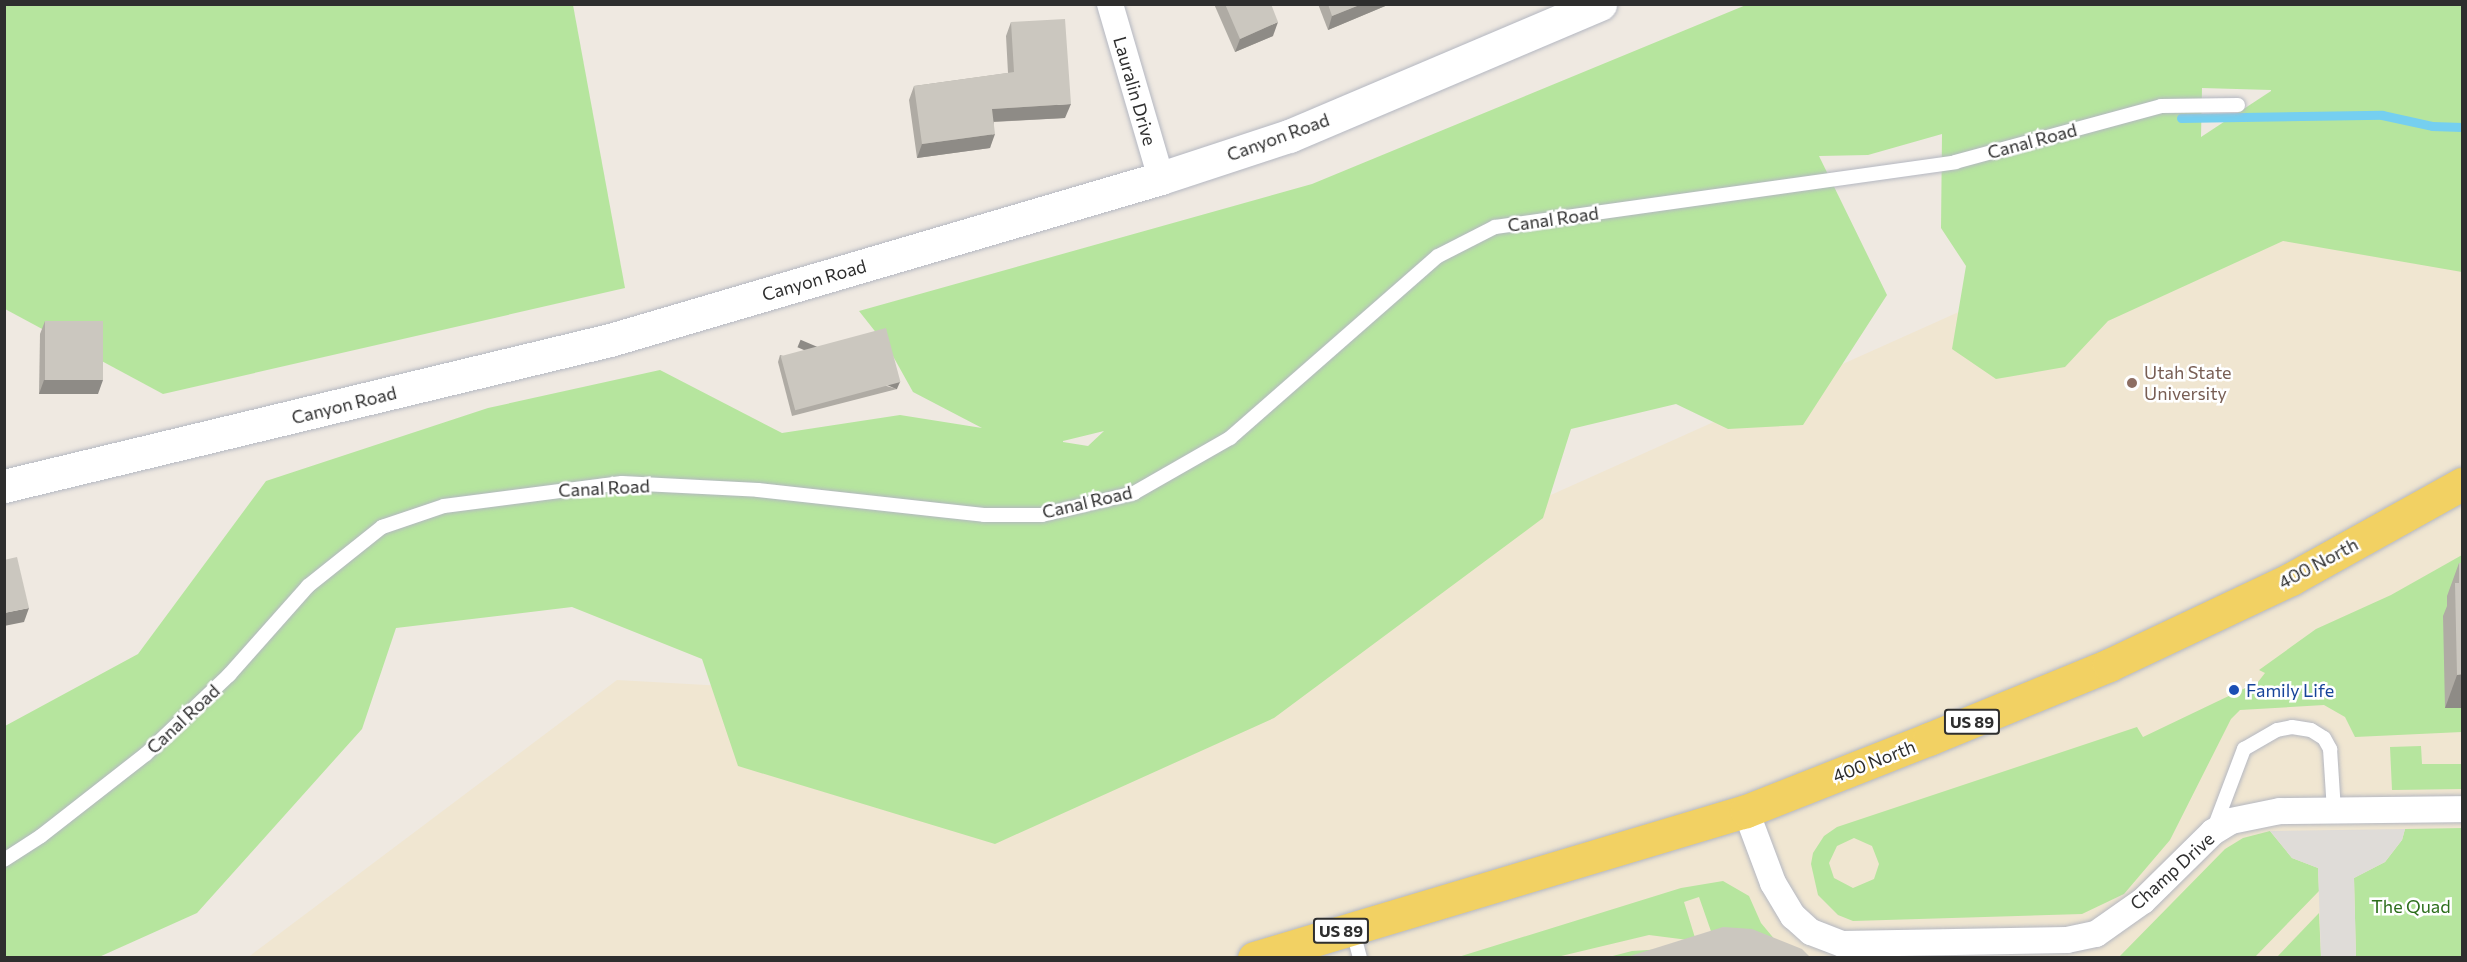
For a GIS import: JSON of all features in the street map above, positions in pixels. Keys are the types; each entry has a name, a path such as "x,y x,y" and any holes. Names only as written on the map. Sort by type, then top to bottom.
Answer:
{"main road":[{"name":"400 North","path":"1254,957 1356,943 1746,811 2109,665 2291,579 2463,484"}],"street":[{"name":"Lauralin Drive","path":"1110,4 1161,178"},
{"name":"Canyon Road","path":"4,486 610,340 1161,178 1289,136 1600,4"},
{"name":"Champ Drive","path":"1746,811 1773,883 1793,916 1811,932 1842,944 2030,943 2097,934 2143,901 2213,832 2231,821 2257,813 2463,809"}],"lane":[{"name":"Canal Road","path":"4,860 41,836 146,754 229,675 317,579 382,527 444,506 622,483 758,490 984,515 1042,514 1134,493 1230,438 1438,256 1495,227 1955,162 2161,106 2238,105"},
{"path":"2213,832 2244,749 2277,730 2311,730 2324,738 2331,757 2334,811"}],"shaded area":[{"name":"Utah State University","path":"2462,86 2462,957 247,958 617,680 1081,706"},
{"path":"2405,829 2402,840 2385,862 2354,878 2356,957 2321,957 2318,868 2292,858 2270,831"}],"green space":[{"path":"4,5 573,5 625,288 163,394 5,309"},
{"path":"1746,5 2462,5 2462,272 2283,241 2108,321 2065,367 1996,379 1952,349 1966,266 1941,228 1942,134 1868,155 1819,156 1887,295 1803,425 1728,429 1676,404 1571,429 1543,518 1274,718 995,844 738,766 702,659 572,607 396,628 362,729 197,913 99,957 5,958 5,726 138,654 266,481 488,408 660,370 782,433 900,415 982,428 913,392 889,349 859,311 1312,184","holes":["2202,88 2271,90 2271,91 2201,137","1104,431 1088,446 1063,442 1063,441"]},
{"path":"2462,555 2462,732 2355,737 2345,717 2324,705 2240,710 2231,719 2170,840 2124,894 2082,914 1853,921 1838,915 1818,895 1811,864 1813,853 1824,836 1837,827 2137,727 2143,737 2258,682 2265,673 2259,670 2316,629 2391,595","holes":["1854,838 1872,846 1879,864 1874,879 1853,888 1834,878 1829,863 1837,846"]},
{"path":"2421,746 2422,764 2462,764 2462,789 2392,790 2390,747"},
{"name":"The Quad","path":"2462,828 2462,957 2356,957 2354,878 2385,862 2402,840 2405,829"},
{"path":"2270,831 2292,858 2318,868 2319,891 2255,957 2118,958 2225,849 2243,838"},
{"path":"1723,881 1749,896 1761,923 1776,941 1803,956 1869,957 1751,957 1713,937 1699,897 1684,902 1696,941 1649,935 1557,957 1455,958 1681,888"},
{"path":"2319,913 2321,957 2277,957"},
{"path":"1664,949 1715,958 1605,958 1632,951"}],"building":[{"path":"1225,4 1271,4 1278,22 1240,39"},
{"path":"1328,4 1362,4 1332,16"},
{"path":"1065,19 1071,104 992,109 995,134 922,144 914,86 1014,72 1011,22"},
{"path":"45,321 103,321 103,380 45,380"},
{"path":"886,328 900,382 795,410 781,356"},
{"path":"17,557 29,608 4,613 4,560"},
{"path":"2459,563 2463,563 2463,674 2457,675 2455,583 2459,583"},
{"path":"1723,927 1752,929 1802,949 1810,957 1627,957"}],"waterway":[{"path":"2181,118 2382,115 2432,126 2462,127"}],"place":[{"name":"Utah State University","path":"2132,383"},
{"name":"Family Life","path":"2234,690"}]}
